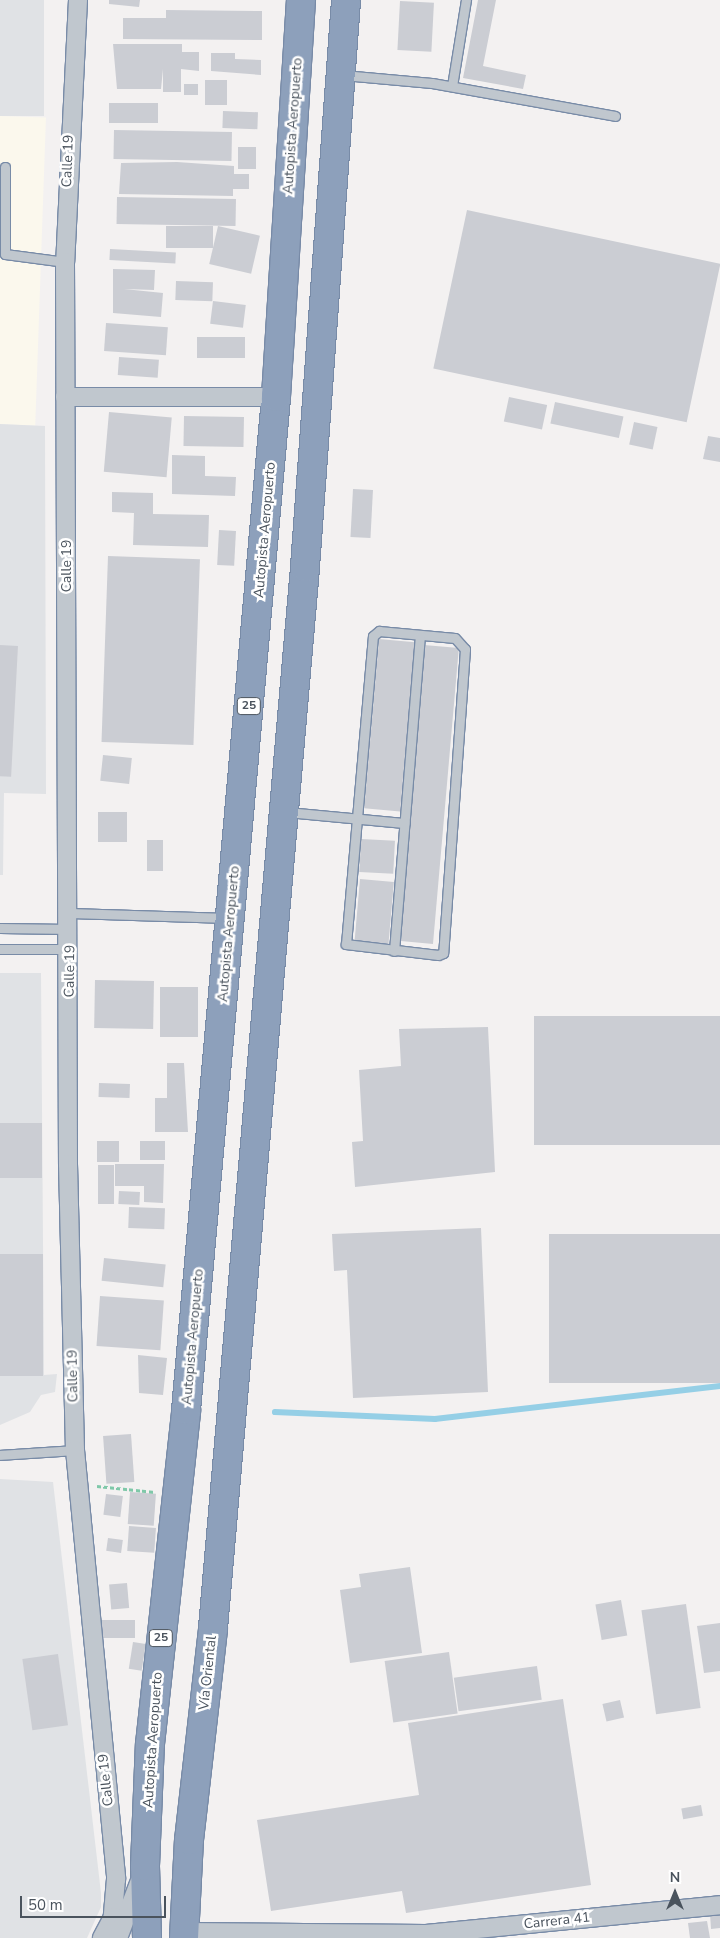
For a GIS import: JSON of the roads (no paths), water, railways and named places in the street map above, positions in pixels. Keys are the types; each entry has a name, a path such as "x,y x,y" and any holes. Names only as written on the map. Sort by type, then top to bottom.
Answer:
{"highway":[{"name":"Autopista Aeropuerto","path":"145,1866 150,1744 177,1494 276,397 301,0"},
{"path":"284,812 346,0"},
{"name":"Vía Oriental","path":"184,1935 284,812"},
{"name":"25","path":"145,1866 147,1938"}],"street":[{"name":"Calle 19","path":"78,0 64,262 70,921 68,1164 75,1450 116,1879 113,1917 102,1938"},
{"path":"66,397 276,397"},
{"path":"118,1938 145,1866"},
{"name":"Carrera 41","path":"184,1935 426,1936 720,1905"}],"lane":[{"path":"452,86 466,0"},
{"path":"340,74 452,86 614,116"},
{"path":"5,167 5,254 64,262"},
{"path":"379,631 455,638 465,648 442,953 394,951 346,944 358,819 373,636 379,631"},
{"path":"394,951 420,635"},
{"path":"284,812 404,823"},
{"path":"0,928 70,921 230,918"},
{"path":"0,949 70,949"},
{"path":"0,1455 75,1450"}],"waterway":[{"path":"275,1412 435,1419 720,1386"}]}
